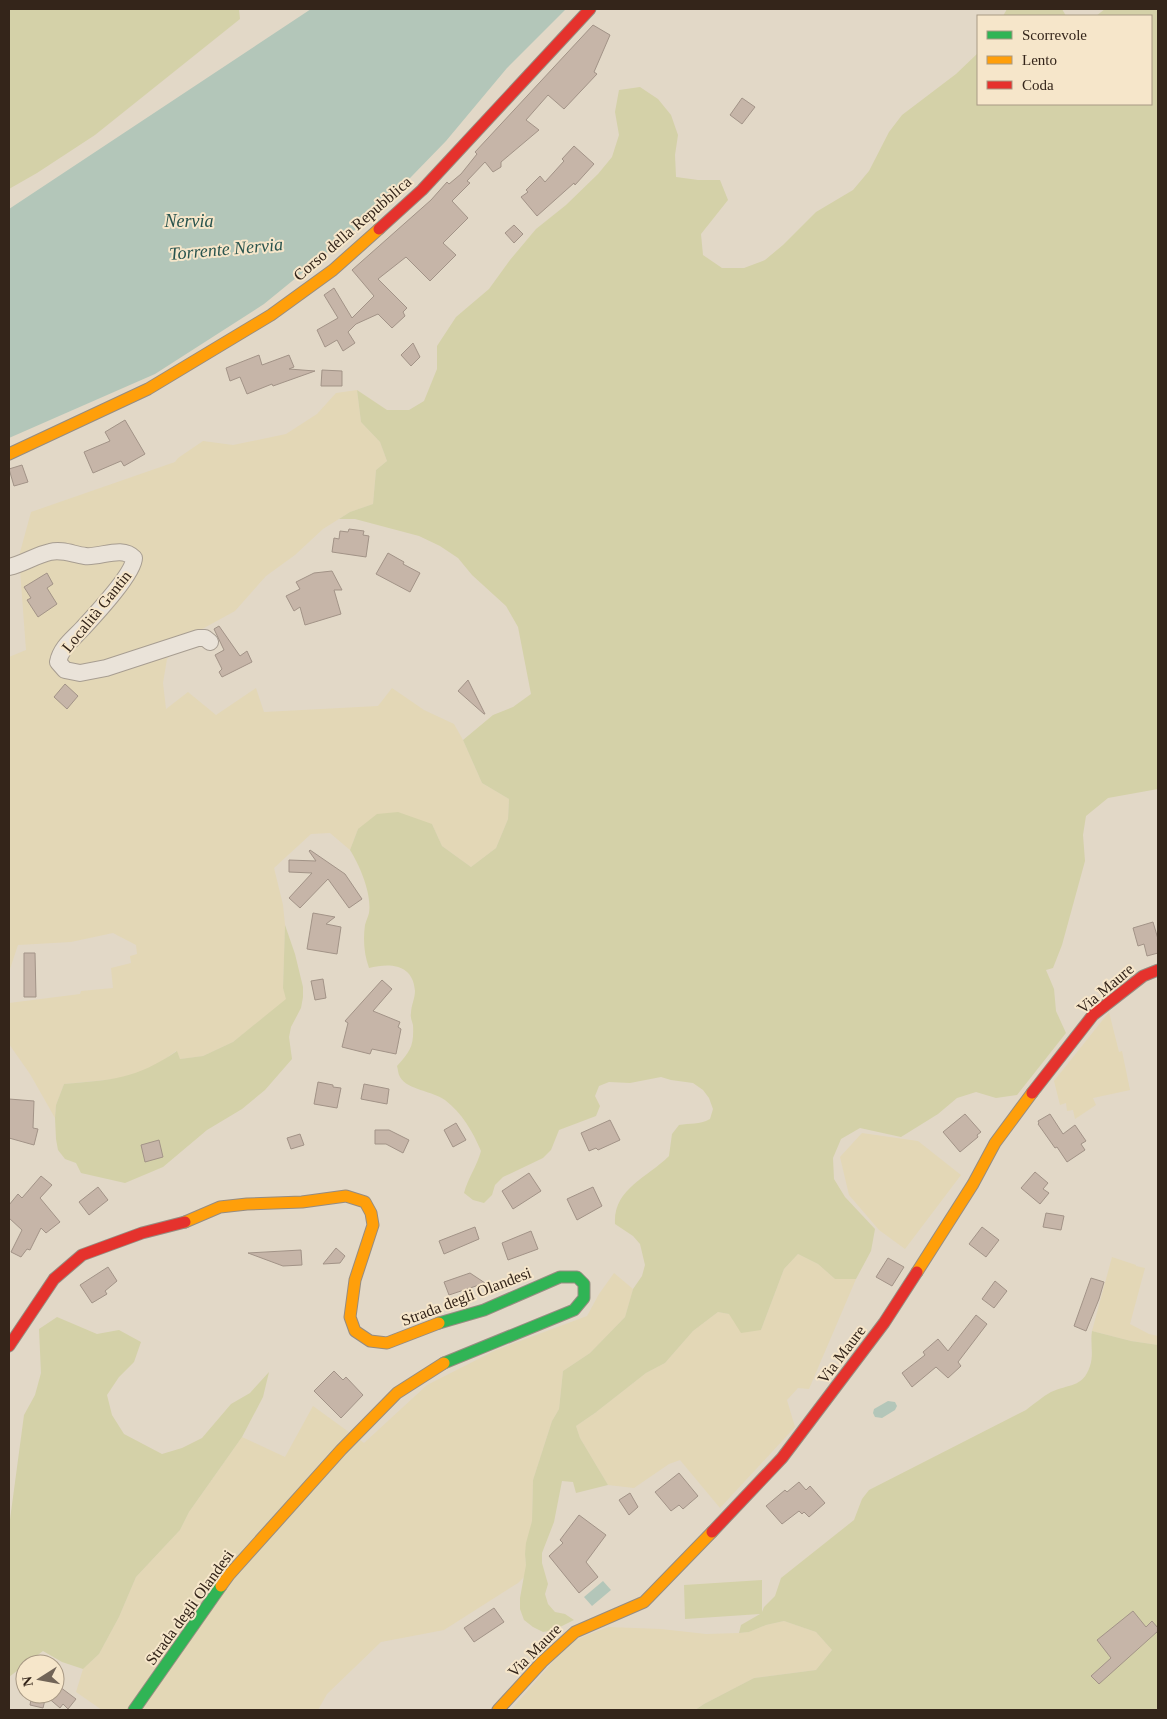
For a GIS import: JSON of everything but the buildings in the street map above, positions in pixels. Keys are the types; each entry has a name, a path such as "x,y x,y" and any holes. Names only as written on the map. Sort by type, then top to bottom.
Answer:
{"main road":[{"name":"Corso della Repubblica","path":"9,454 148,389 271,315 333,270 422,190 590,9"},
{"name":"Via Maure","path":"498,1710 542,1662 575,1632 644,1602 782,1458 884,1323 972,1184 995,1142 1029,1096 1093,1015 1143,976 1158,970"},
{"name":"Strada degli Olandesi","path":"9,1346 54,1280 82,1255 187,1221 220,1207 247,1204 302,1202 346,1196 365,1202 371,1213 373,1225 355,1280 350,1317 355,1331 370,1341 387,1342 484,1310 560,1276 577,1277 584,1284 584,1298 574,1310 448,1361 397,1393 341,1450 229,1575 134,1710"}],"street":[{"name":"Località Gantin","path":"9,567 21,564 48,552 60,551 87,556 123,553 131,554 134,558 134,564 127,574 84,628 60,652 58,662 65,670 80,673 106,668 198,638 205,638 210,642"}],"shaded area":[{"path":"9,9 239,9 240,19 95,135 9,189"},
{"path":"1007,9 1062,9 1065,15 1004,15"},
{"path":"1105,9 1158,9 1158,789 1108,798 1086,816 1083,835 1085,861 1062,945 1053,968 1046,970 1054,989 1056,1011 1066,1033 1017,1095 996,1098 976,1092 957,1098 938,1114 901,1137 860,1128 841,1139 833,1158 834,1179 845,1197 875,1229 871,1251 856,1279 835,1279 818,1264 798,1254 784,1269 761,1330 741,1333 729,1314 718,1312 693,1331 665,1363 646,1373 576,1426 580,1438 608,1485 576,1493 573,1482 562,1481 554,1522 542,1553 542,1563 548,1584 545,1594 548,1604 555,1612 565,1614 574,1620 554,1630 543,1632 524,1620 520,1609 520,1598 526,1565 526,1543 532,1521 533,1480 552,1421 559,1409 563,1371 590,1353 625,1317 633,1289 642,1276 645,1265 640,1244 633,1236 615,1224 616,1212 625,1193 669,1156 672,1134 679,1125 706,1121 710,1119 713,1109 709,1098 703,1090 693,1083 661,1077 630,1083 609,1082 599,1086 595,1096 600,1106 596,1116 559,1130 551,1150 543,1158 503,1177 495,1185 492,1195 484,1203 473,1200 464,1193 481,1151 466,1123 445,1100 408,1085 399,1076 397,1066 406,1056 413,1038 411,1014 415,991 410,975 399,967 369,968 364,942 365,925 369,913 369,897 358,864 350,850 358,829 377,814 398,812 432,824 442,846 471,867 496,848 508,819 509,799 482,783 463,740 493,715 513,707 531,694 518,627 506,606 472,575 458,558 440,546 419,536 355,519 339,519 350,512 373,504 376,470 387,461 380,442 361,422 357,390 387,410 409,410 424,401 437,369 437,346 456,317 489,289 536,229 566,205 598,174 612,157 619,135 615,112 619,90 640,87 658,99 671,115 678,135 675,155 676,177 720,180 728,200 701,234 703,255 722,268 744,268 765,260 816,212 853,190 869,171 889,132 902,115 956,74 977,54 977,105 1152,105 1152,15 1097,15"},
{"path":"357,390 361,422 380,442 387,461 376,470 373,504 350,512 323,529 295,555 266,576 235,611 193,634 167,659 163,683 166,709 188,692 216,715 256,688 264,712 378,706 392,688 424,710 454,724 482,783 509,799 508,819 496,848 471,867 442,846 432,824 358,829 350,850 330,833 311,834 274,868 283,905 285,925 283,988 287,999 233,1042 203,1056 180,1059 176,1051 158,1064 138,1073 116,1079 64,1084 56,1105 55,1118 30,1074 9,1044 9,1003 80,994 81,991 113,988 111,968 131,963 130,956 137,954 136,945 113,933 71,942 18,945 9,972 9,657 26,650 19,556 31,512 175,462 203,441 233,445 286,434 317,414 336,393"},
{"path":"285,925 295,954 303,987 303,997 301,1008 291,1027 289,1037 292,1059 265,1090 242,1109 207,1130 163,1167 125,1183 81,1173 76,1163 65,1159 58,1150 55,1118 56,1105 64,1084 110,1079 136,1073 177,1051 180,1059 203,1056 233,1042 286,999 283,988"},
{"path":"1109,1012 1119,1052 1122,1051 1130,1090 1093,1098 1096,1105 1075,1119 1073,1110 1067,1111 1066,1103 1060,1105 1054,1081"},
{"path":"862,1133 918,1141 961,1175 905,1249 879,1230 849,1195 840,1157"},
{"path":"798,1254 818,1264 835,1279 856,1279 809,1389 798,1388 787,1400 795,1427 720,1508 680,1460 669,1464 634,1488 608,1485 580,1438 576,1426 646,1373 665,1363 693,1331 718,1312 729,1314 761,1330 784,1269"},
{"path":"1112,1257 1145,1268 1130,1324 1149,1334 1158,1336 1158,1345 1131,1341 1092,1331"},
{"path":"614,1273 633,1289 625,1317 590,1353 563,1371 559,1409 552,1421 533,1480 532,1521 525,1554 525,1576 518,1583 444,1630 381,1642 327,1694 318,1710 102,1710 76,1692 83,1669 99,1654 119,1617 136,1577 180,1530 189,1512 242,1437 285,1457 313,1406 364,1443 427,1385 496,1350 587,1316 599,1294"},
{"path":"57,1317 97,1334 119,1330 141,1342 134,1362 119,1377 107,1395 112,1415 124,1434 162,1454 182,1448 202,1438 231,1404 250,1393 269,1372 263,1397 242,1437 189,1512 180,1530 136,1577 119,1617 99,1654 83,1669 65,1663 65,1654 48,1654 43,1651 39,1654 15,1654 15,1672 9,1677 9,1527 24,1415 35,1395 41,1373 39,1329"},
{"path":"1092,1331 1131,1341 1158,1345 1158,1710 695,1710 754,1678 816,1670 832,1650 816,1632 784,1621 766,1625 749,1632 739,1633 741,1625 760,1614 685,1619 684,1585 762,1580 762,1612 764,1607 775,1596 781,1578 854,1520 862,1499 869,1490 1026,1410 1051,1392 1079,1382 1090,1366"},
{"path":"784,1621 816,1632 832,1650 816,1670 754,1678 695,1710 511,1710 570,1642 608,1627 661,1629 706,1634 739,1633 749,1632 766,1625"}],"water":[{"name":"Nervia","path":"311,9 566,9 507,68 446,141 378,211 264,304 155,374 9,438 9,209"},
{"path":"888,1401 895,1402 897,1406 895,1410 882,1418 875,1417 874,1409"},
{"path":"603,1581 611,1590 592,1606 584,1597"}],"traffic: fast":[{"path":"439,1323 484,1310 560,1277 577,1277 584,1284 584,1298 574,1310 444,1363"},
{"path":"134,1710 221,1586"}],"traffic: slow":[{"path":"9,454 148,389 271,315 333,270 379,229"},
{"path":"917,1272 973,1184 995,1143 1032,1093"},
{"path":"185,1222 220,1207 302,1202 346,1196 365,1202 371,1213 373,1225 355,1280 350,1317 355,1331 370,1341 387,1343 439,1323"},
{"path":"221,1586 341,1450 397,1393 444,1363"},
{"path":"498,1710 542,1662 575,1632 644,1602 712,1532"}],"traffic: jam":[{"path":"379,229 422,190 590,9"},
{"path":"1032,1093 1093,1015 1143,976 1158,970"},
{"path":"9,1346 54,1279 82,1255 142,1233 185,1222"},
{"path":"712,1532 782,1458 884,1323 917,1272"}],"water label":[{"name":"Torrente Nervia","path":"226,249"}]}
